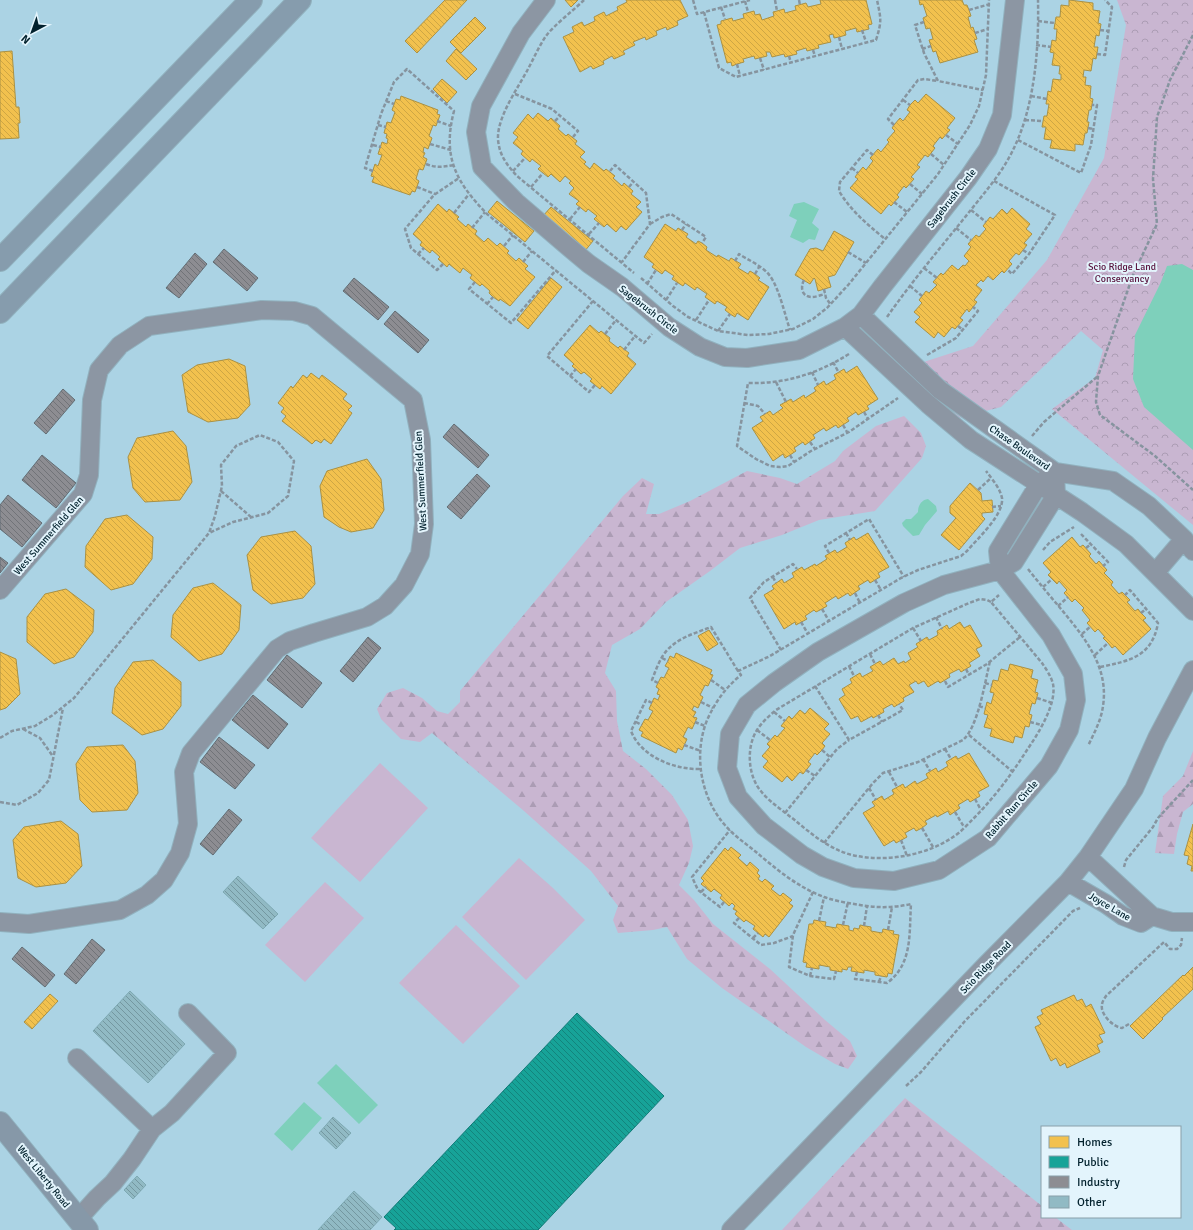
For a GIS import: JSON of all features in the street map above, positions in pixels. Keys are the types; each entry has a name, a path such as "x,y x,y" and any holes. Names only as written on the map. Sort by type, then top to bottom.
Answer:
{"highway":[{"path":"0,260 251,0"},
{"path":"0,312 300,0"}],"main road":[{"name":"West Liberty Road","path":"0,1122 83,1225"}],"street":[{"name":"Sagebrush Circle","path":"546,0 521,33 481,106 476,132 482,167 516,202 589,264 622,287 669,327 706,349 725,357 747,358 799,350 845,328 861,315 968,178 988,150 1002,115 1015,0"},
{"name":"West Summerfield Glen","path":"0,590 83,494 89,475 92,400 99,370 120,345 149,326 262,310 294,311 312,316 413,400 421,440 424,524 420,554 404,585 385,606 367,617 290,641 277,650 191,753 184,772 188,824 180,853 164,880 147,895 120,910 29,924 0,922"},
{"name":"Chase Boulevard","path":"861,315 940,390 1055,472 1113,481 1150,506 1188,545 1155,573"},
{"name":"Chase Boulevard","path":"845,328 928,404 971,440 1082,512 1126,544 1193,611"},
{"path":"928,404 940,390"},
{"path":"1000,570 998,551 1039,484 1055,472"},
{"path":"1055,472 1056,495"},
{"name":"Rabbit Run Circle","path":"1000,570 1051,635 1073,674 1076,700 1068,730 1049,766 988,838 939,870 894,881 854,878 823,867 802,855 764,826 738,797 727,768 730,734 747,705 774,683 818,652 904,603 944,585 1000,570 1014,562 1056,495"},
{"name":"Scio Ridge Road","path":"731,1230 1068,882 1088,857 1134,789 1157,738 1193,670"},
{"name":"Joyce Lane","path":"1088,857 1152,916 1186,928"},
{"name":"Joyce Lane","path":"1068,882 1106,904 1123,916 1141,922 1152,916"},
{"path":"83,1225 97,1198 113,1183 132,1159 152,1129 172,1113 227,1053 188,1013"},
{"path":"77,1058 152,1129"}],"path":[{"path":"584,0 546,36 504,113 498,138 499,149 504,162 531,187 666,300 688,316 718,331 748,335 769,334 790,330 813,318 831,305 944,165 970,125 976,113 983,90 986,75 989,0"},
{"path":"693,0 697,14 750,0"},
{"path":"775,0 777,11"},
{"path":"799,0 800,5"},
{"path":"704,12 719,68 736,77 876,40 881,24 877,0"},
{"path":"1097,54 1105,55 1112,7 1104,0"},
{"path":"1108,4 1111,0"},
{"path":"745,1 748,12"},
{"path":"969,10 990,4"},
{"path":"721,7 725,19"},
{"path":"1038,21 1055,23"},
{"path":"924,22 915,25 922,49 938,81"},
{"path":"975,33 988,29"},
{"path":"862,30 866,42"},
{"path":"1100,30 1108,31"},
{"path":"1193,35 1170,80 1157,117 1153,178 1157,224 1133,275 1098,376 1096,402 1100,416 1156,456 1193,490"},
{"path":"839,37 842,49"},
{"path":"1036,45 1051,47"},
{"path":"922,49 931,46"},
{"path":"813,50 814,56"},
{"path":"789,56 791,63"},
{"path":"760,58 764,70"},
{"path":"737,64 740,76"},
{"path":"894,125 888,119 918,80 925,79 938,81 983,90"},
{"path":"515,94 552,109 578,131 573,137"},
{"path":"1031,96 1047,98"},
{"path":"903,100 910,105"},
{"path":"386,101 394,104"},
{"path":"1018,140 1081,173 1091,145 1094,129 1097,105 1092,105"},
{"path":"554,122 560,116"},
{"path":"1025,120 1043,121"},
{"path":"438,121 451,126"},
{"path":"378,124 386,127"},
{"path":"1088,128 1094,129"},
{"path":"946,135 958,144"},
{"path":"430,144 451,150"},
{"path":"373,145 381,147"},
{"path":"873,155 867,150 840,182 839,191 846,203 857,216 885,239"},
{"path":"931,154 944,165"},
{"path":"513,171 524,158"},
{"path":"426,164 433,167 454,165"},
{"path":"610,171 615,165 646,193 650,224"},
{"path":"852,168 858,174"},
{"path":"531,187 543,173"},
{"path":"443,264 437,270 411,248 405,229 436,194 459,178"},
{"path":"629,187 634,181"},
{"path":"994,181 1055,215 1029,254 1012,274 1008,270"},
{"path":"910,184 922,194"},
{"path":"417,187 436,194"},
{"path":"454,213 469,194"},
{"path":"894,202 906,212"},
{"path":"570,219 580,207"},
{"path":"971,210 986,222"},
{"path":"472,228 485,212"},
{"path":"622,262 650,224 671,214 706,237 702,243"},
{"path":"589,234 599,223"},
{"path":"682,230 686,224"},
{"path":"956,228 971,240"},
{"path":"504,246 513,235"},
{"path":"418,254 424,248"},
{"path":"1023,250 1029,254"},
{"path":"523,262 532,251"},
{"path":"848,252 866,263"},
{"path":"735,261 739,254 760,267 770,276 775,286 790,330"},
{"path":"755,274 760,267"},
{"path":"924,268 937,278"},
{"path":"475,282 469,289 511,323 556,270"},
{"path":"647,284 656,270"},
{"path":"804,280 802,288 803,293 807,297 825,294"},
{"path":"666,300 677,283"},
{"path":"910,286 922,296"},
{"path":"824,289 831,305"},
{"path":"488,304 493,297"},
{"path":"696,320 709,300"},
{"path":"593,301 547,356 589,392 595,385"},
{"path":"926,355 956,338 978,311 973,307"},
{"path":"718,331 730,314"},
{"path":"888,315 893,321"},
{"path":"605,334 616,320"},
{"path":"958,326 963,330"},
{"path":"624,350 635,336"},
{"path":"853,351 801,377 776,382 748,383 737,446 756,459 770,466 788,466 868,419 899,397"},
{"path":"833,362 839,372"},
{"path":"570,376 576,369"},
{"path":"812,372 818,385"},
{"path":"1032,437 1044,422 1098,376"},
{"path":"776,382 786,402"},
{"path":"894,392 904,402"},
{"path":"744,403 758,406 765,414"},
{"path":"864,412 868,419"},
{"path":"843,425 847,432"},
{"path":"0,738 12,731 34,726 54,715 74,698 209,533 216,516 221,491 221,465 236,446 260,435 278,442 294,461 288,496 268,513 232,522 209,533"},
{"path":"810,442 815,449"},
{"path":"790,455 794,462"},
{"path":"738,671 781,650 904,577 929,566 961,556 996,517 1001,506 1002,497 992,478 984,470"},
{"path":"978,490 992,478"},
{"path":"221,491 252,517"},
{"path":"992,507 1001,506"},
{"path":"829,553 825,546 869,518 904,577"},
{"path":"1041,553 1050,542 1074,527"},
{"path":"846,533 850,540"},
{"path":"1080,533 1108,562 1103,566"},
{"path":"1086,548 1091,544"},
{"path":"781,650 750,598 764,582 793,564 797,569"},
{"path":"991,602 1025,574 1031,566"},
{"path":"773,577 776,583"},
{"path":"1043,587 1052,579"},
{"path":"875,580 881,590"},
{"path":"1100,667 1129,661 1136,658 1152,641 1157,632 1158,623 1147,608 1130,590 1125,595"},
{"path":"855,593 860,603"},
{"path":"1058,606 1068,597"},
{"path":"980,599 991,602 1048,672 1053,684 1052,703 1032,742 1013,772 982,810 953,837 920,853 901,857 874,858 856,856 830,846 816,838 760,790 751,766 750,755 752,741 766,719 774,712 913,628 936,617 980,599"},
{"path":"1142,613 1147,608"},
{"path":"822,609 829,621"},
{"path":"936,617 942,629"},
{"path":"801,622 808,634"},
{"path":"1082,634 1090,626"},
{"path":"658,683 652,680 662,658 668,649 676,642 689,635 711,627 741,676 725,690 713,708 705,726 701,751 703,781 709,800 717,815 730,830 775,868 813,892 824,897 867,906 898,907 911,904 910,942 905,960 896,976 887,983 855,979 857,972"},
{"path":"913,628 921,641"},
{"path":"945,681 948,687 969,675 990,661 1020,637"},
{"path":"1095,655 1108,643"},
{"path":"870,654 875,664"},
{"path":"662,658 668,661"},
{"path":"824,843 869,788 884,774 905,767 963,740 968,734 979,706 990,661"},
{"path":"849,666 854,676"},
{"path":"966,669 969,675"},
{"path":"711,680 725,690"},
{"path":"985,683 992,685"},
{"path":"816,686 849,740"},
{"path":"1037,698 1052,703"},
{"path":"652,703 646,700 631,731 633,737 648,753 660,760 677,766 702,769"},
{"path":"701,702 713,708"},
{"path":"785,813 837,749 849,740 902,710 899,704"},
{"path":"979,706 985,708"},
{"path":"0,802 17,805 38,793 49,780 63,708"},
{"path":"774,712 785,721"},
{"path":"878,715 882,722"},
{"path":"636,722 642,725"},
{"path":"695,722 705,726"},
{"path":"1030,722 1042,724"},
{"path":"23,729 40,738 53,756"},
{"path":"758,730 770,740"},
{"path":"968,734 1013,772"},
{"path":"684,744 701,751"},
{"path":"945,749 951,759"},
{"path":"822,750 830,757"},
{"path":"923,759 930,771"},
{"path":"806,770 815,776"},
{"path":"889,772 897,787"},
{"path":"1120,886 1127,876 1124,871 1126,860 1153,827 1158,818 1193,780"},
{"path":"869,788 876,800"},
{"path":"976,799 982,810"},
{"path":"955,812 964,827"},
{"path":"922,828 933,847"},
{"path":"724,902 720,907 698,890 692,877 730,830"},
{"path":"901,840 907,856"},
{"path":"701,892 706,887"},
{"path":"813,892 793,936 789,967 810,976 834,979 836,971"},
{"path":"819,921 824,897"},
{"path":"843,925 848,902"},
{"path":"906,1086 921,1072 965,1021 1072,911 1078,908 1091,908 1099,912 1106,904"},
{"path":"864,926 867,906"},
{"path":"888,930 892,907"},
{"path":"739,918 734,923 761,945 774,943 793,936"},
{"path":"1129,1024 1122,1028 1114,1026 1102,1012 1102,1003 1106,996 1164,942 1170,949 1177,949 1181,945 1186,928"},
{"path":"753,938 758,933"},
{"path":"810,976 812,968"},
{"path":"880,982 881,976"}],"green space":[{"name":"Scio Ridge Land Conservancy","path":"1117,0 1193,0 1193,525 1052,409 1095,378 1103,350 1081,331 1001,407 947,421 899,370 973,346 1047,260 1104,158 1126,25"},
{"path":"904,416 921,433 926,446 922,458 875,511 819,520 782,535 740,548 666,602 640,629 612,645 605,673 616,691 617,721 623,751 646,769 672,795 688,820 693,846 689,863 679,885 694,900 713,924 770,969 850,1041 857,1056 848,1069 835,1064 806,1047 722,988 687,959 667,927 653,930 618,933 613,920 618,906 591,871 524,811 432,733 420,742 401,739 381,719 377,709 387,693 403,688 422,698 437,711 448,714 460,702 460,691 623,496 642,478 654,484 646,514 659,514 690,501 747,471 780,478 797,484 835,461 843,451 876,426"},
{"path":"1193,751 1193,804 1183,812 1177,834 1174,854 1155,853 1163,796 1183,776"},
{"path":"380,763 428,808 360,882 311,838"},
{"path":"519,858 553,888 585,920 526,980 462,917"},
{"path":"325,882 364,918 305,982 265,945"},
{"path":"456,925 520,986 463,1044 399,983"},
{"path":"905,1098 1041,1205 1041,1218 1056,1218 1072,1230 782,1230"}],"shaded area":[{"path":"804,202 819,209 812,223 819,229 815,240 809,239 803,243 790,237 797,220 789,216 794,204"},
{"path":"1182,264 1193,270 1193,450 1144,407 1133,379 1135,335 1161,282 1167,266"},
{"path":"928,499 936,506 937,511 919,535 913,536 902,523 906,519 911,519 918,512 919,506 922,502"},
{"path":"336,1064 378,1105 359,1124 317,1083"},
{"path":"304,1102 322,1118 292,1151 274,1134"}],"building: Homes":[{"path":"445,0 467,0 417,53 405,41"},
{"path":"565,0 578,0 571,7"},
{"path":"626,0 680,0 688,16 677,21 678,25 667,30 666,27 656,31 657,35 646,40 645,37 633,42 635,45 623,51 625,54 614,59 612,56 603,61 604,64 593,69 591,66 580,72 563,37 574,32 572,27 582,22 584,26 595,21 594,17 604,12 606,16 618,10 617,7 627,2"},
{"path":"820,0 866,0 872,24 868,25 869,29 857,32 856,28 845,31 846,35 839,37 834,38 833,34 829,35 831,42 818,45 819,48 807,51 806,48 796,51 797,54 785,57 784,54 772,57 770,52 766,52 767,56 755,59 754,56 743,59 744,62 732,66 731,62 727,63 717,25 721,24 721,21 732,18 733,21 744,18 743,14 754,11 755,15 760,14 762,20 774,16 773,12 784,9 785,13 796,10 795,6 806,3 808,7 821,4"},
{"path":"919,0 962,0 964,5 967,5 971,16 968,17 971,28 973,27 977,39 974,40 978,52 940,63 936,51 933,52 929,40 933,39 930,28 926,29 923,18 927,16 923,4 920,5"},
{"path":"1069,0 1093,3 1093,10 1100,11 1098,23 1101,24 1099,36 1096,35 1094,47 1098,47 1096,59 1093,58 1091,71 1084,70 1083,77 1086,77 1085,85 1091,86 1090,98 1093,99 1091,110 1089,110 1087,133 1085,133 1083,145 1075,144 1075,151 1050,148 1052,140 1044,139 1046,127 1042,127 1044,116 1047,116 1049,104 1046,104 1048,91 1051,92 1053,79 1061,80 1061,74 1059,74 1060,66 1052,65 1054,53 1050,52 1052,40 1056,41 1057,29 1054,29 1056,17 1060,17 1061,5 1069,6"},
{"path":"475,17 486,28 461,53 450,42"},
{"path":"456,49 477,69 466,80 446,61"},
{"path":"12,51 16,107 19,107 19,138 0,139 0,52"},
{"path":"442,79 457,92 447,103 433,89"},
{"path":"926,94 955,118 947,128 950,130 942,139 940,137 933,146 935,148 928,157 925,155 917,165 920,167 911,177 914,179 906,188 904,186 897,195 899,197 891,206 889,204 881,214 850,188 858,179 855,177 863,167 866,170 873,161 870,158 878,149 881,152 889,142 887,140 895,131 892,128 900,118 903,121 910,112 907,110 910,105 915,100 918,103"},
{"path":"401,96 438,110 437,114 440,115 436,126 433,125 429,136 432,138 428,149 424,147 423,152 425,153 423,157 427,159 423,170 419,169 416,179 419,181 415,192 412,191 410,195 372,182 374,177 371,176 375,164 378,166 382,155 378,154 382,142 387,144 387,134 384,133 387,122 391,123 395,112 392,110 396,99 400,100"},
{"path":"538,113 548,121 551,118 560,126 558,129 566,136 568,134 577,141 575,144 585,152 580,157 586,162 584,164 590,169 594,163 604,171 606,169 615,176 613,178 622,186 624,183 633,191 631,194 641,202 636,207 642,212 626,230 621,226 616,232 607,224 604,227 594,219 597,216 588,209 586,212 576,204 579,201 569,194 574,188 569,183 571,181 565,176 560,182 551,174 548,177 538,169 541,166 532,159 530,162 521,154 523,151 513,143 518,137 513,133 528,114 533,119"},
{"path":"497,201 534,231 525,242 488,212"},
{"path":"438,204 447,212 449,209 459,217 457,219 466,227 468,224 477,231 475,234 484,242 488,238 497,246 500,243 509,251 507,253 516,261 519,258 528,266 525,269 535,277 510,306 500,299 499,301 493,297 489,293 490,291 482,284 480,286 470,278 472,275 463,268 460,273 449,264 447,267 438,259 440,257 432,250 430,253 420,245 422,242 413,234"},
{"path":"551,207 593,241 584,252 542,217"},
{"path":"1012,208 1030,224 1026,229 1032,234 1024,243 1027,245 1019,255 1016,253 1009,261 1012,264 1004,273 1002,271 993,280 988,276 983,282 981,280 976,285 982,290 974,300 977,302 969,312 967,309 960,318 963,320 955,329 952,327 944,337 938,332 934,338 915,322 920,317 914,312 922,303 919,300 926,291 929,293 937,285 933,282 941,273 943,275 952,265 958,270 963,265 965,266 969,261 964,256 971,247 968,244 976,235 979,237 986,229 983,226 990,217 993,219 1002,209 1007,214"},
{"path":"665,224 676,231 678,228 688,234 686,237 696,244 698,241 702,243 707,247 706,250 717,257 718,255 729,261 731,258 741,264 738,268 748,274 750,271 755,274 760,278 758,280 769,287 748,320 737,313 735,317 730,314 725,310 727,307 717,301 715,304 705,297 707,294 697,287 695,290 685,283 683,286 672,279 674,276 665,270 662,274 652,267 654,264 644,257"},
{"path":"834,231 854,242 835,275 828,277 831,287 818,291 814,278 810,284 795,275 810,249 816,248 823,251"},
{"path":"551,278 562,287 528,329 517,320"},
{"path":"590,325 599,333 601,331 610,338 609,341 618,348 620,346 629,353 627,356 636,364 611,394 602,386 600,389 590,381 592,379 584,372 581,374 572,366 574,364 564,355"},
{"path":"229,359 245,366 250,405 238,418 208,422 188,412 182,375 197,365"},
{"path":"857,366 878,399 867,406 869,409 858,415 856,412 847,418 849,421 838,428 836,425 826,431 824,428 813,435 815,438 805,445 803,442 794,448 796,451 790,455 785,458 783,454 773,461 752,428 763,421 760,417 770,411 773,415 783,408 780,405 791,399 793,402 804,395 805,398 816,391 814,388 824,381 826,385 836,379 834,375 844,369 846,373"},
{"path":"311,373 319,379 322,375 347,394 343,399 352,406 348,410 352,413 331,444 324,439 321,443 316,440 312,444 282,421 286,416 281,412 284,408 278,403 291,386 293,388 303,375 307,378"},
{"path":"173,431 186,446 192,482 180,500 145,502 133,488 128,457 137,438"},
{"path":"367,459 381,479 384,510 373,528 351,532 339,527 324,517 320,486 327,471"},
{"path":"970,483 981,493 982,501 992,500 993,512 982,513 982,516 985,519 959,550 941,535 956,518 950,513 950,506"},
{"path":"127,515 153,537 152,559 133,584 111,590 85,567 86,546 105,519"},
{"path":"295,531 311,546 315,584 303,598 271,604 253,590 247,555 261,537"},
{"path":"868,533 889,567 878,573 880,577 870,583 868,580 858,586 860,589 850,596 848,593 838,599 836,596 825,603 827,606 816,612 814,610 805,616 807,619 796,625 795,622 784,629 764,595 774,589 772,586 782,579 784,583 794,577 792,573 802,567 804,570 815,564 816,566 827,559 825,556 835,550 837,553 847,547 845,543 854,537 856,540"},
{"path":"1072,537 1080,547 1083,545 1091,554 1089,556 1096,564 1099,561 1107,570 1104,573 1113,582 1111,585 1119,594 1122,592 1130,600 1127,602 1135,611 1138,609 1146,618 1143,620 1151,629 1123,655 1115,646 1112,648 1103,638 1105,637 1098,629 1095,632 1087,623 1090,620 1082,610 1084,608 1075,599 1072,602 1064,593 1067,590 1059,581 1057,584 1048,575 1051,572 1043,563"},
{"path":"213,583 241,605 239,630 222,654 199,661 171,637 173,615 193,588"},
{"path":"66,589 94,610 93,632 74,657 54,664 27,642 27,617 45,594"},
{"path":"960,622 964,628 970,625 982,646 976,649 980,656 969,663 971,666 961,672 959,669 949,674 950,677 940,683 938,681 928,687 924,681 918,684 916,681 909,685 914,692 903,698 904,701 894,707 892,704 883,709 884,712 861,722 858,716 851,719 839,699 845,695 842,689 852,683 850,679 860,673 862,677 873,671 870,667 880,661 883,665 894,658 898,664 904,661 905,663 911,659 908,653 918,647 916,644 927,637 929,640 938,635 937,631 947,625 949,629"},
{"path":"709,630 718,644 707,651 698,636"},
{"path":"0,652 16,659 20,694 6,708 0,710"},
{"path":"676,653 712,670 710,674 713,675 708,686 705,685 700,695 703,697 698,708 694,706 692,710 696,712 693,717 697,718 692,729 688,727 683,737 687,739 682,750 678,748 676,753 641,736 643,732 639,730 645,719 648,720 653,711 649,709 654,698 658,700 660,695 657,694 659,689 656,687 661,677 664,678 669,668 665,666 670,656 674,658"},
{"path":"153,660 181,682 181,706 163,729 142,735 112,713 115,688 133,662"},
{"path":"1010,664 1033,670 1031,678 1038,680 1035,692 1038,693 1035,704 1032,703 1029,714 1032,715 1029,727 1025,726 1022,738 1015,736 1013,743 990,736 992,729 984,727 988,715 984,714 987,702 991,704 994,693 990,692 993,680 998,681 1001,669 1008,671"},
{"path":"810,708 829,724 824,729 830,734 822,743 825,746 822,750 817,755 815,753 808,762 811,764 803,774 800,772 792,781 787,776 782,782 763,767 768,761 762,756 770,747 767,744 775,735 777,737 785,728 781,726 789,716 792,719 800,710 805,714"},
{"path":"123,745 135,761 138,793 127,810 92,812 80,800 76,764 87,747"},
{"path":"969,753 989,786 978,792 980,796 970,802 968,799 958,805 960,808 950,815 948,811 937,817 936,815 925,821 927,824 922,828 916,831 914,828 905,833 907,837 896,843 894,840 884,846 863,813 875,806 872,802 882,796 884,800 894,794 892,790 903,784 905,788 915,781 917,784 928,778 926,774 936,768 938,772 948,766 946,762 956,756 958,759"},
{"path":"61,821 78,834 82,866 66,883 36,887 18,878 13,840 24,827"},
{"path":"1193,824 1193,871 1191,871 1192,866 1187,864 1189,856 1184,855"},
{"path":"731,847 741,855 738,858 747,866 750,862 759,870 757,873 760,876 758,879 762,882 765,879 774,886 771,889 780,896 783,893 792,900 789,903 793,906 769,937 765,934 763,937 753,929 755,926 746,920 744,922 735,914 737,911 733,909 735,906 732,903 729,906 720,898 722,895 714,889 711,892 701,884 704,881 701,878 725,848 728,851"},
{"path":"814,920 826,922 825,926 836,928 837,924 849,926 849,930 853,931 854,928 859,929 860,925 871,927 871,931 882,933 883,929 894,931 893,934 899,935 892,974 888,973 887,977 875,975 875,972 864,970 864,973 851,971 852,967 848,967 847,970 842,969 842,972 830,970 830,967 819,965 819,969 806,967 807,963 803,962 809,924 813,924"},
{"path":"1193,967 1193,989 1162,1018 1163,1019 1143,1039 1130,1026"},
{"path":"50,994 58,1001 32,1029 24,1022"},
{"path":"1074,995 1077,1001 1082,999 1086,1007 1091,1004 1105,1033 1099,1035 1103,1042 1097,1045 1100,1052 1067,1068 1065,1063 1060,1066 1056,1058 1051,1061 1035,1027 1041,1024 1037,1017 1043,1014 1041,1010"}],"building: Public":[{"path":"577,1013 664,1096 538,1230 394,1230 396,1228 384,1217"}],"building: Industry":[{"path":"224,249 258,278 247,291 213,262"},
{"path":"195,253 207,264 179,298 166,288"},
{"path":"354,278 389,307 378,320 343,291"},
{"path":"395,311 429,340 418,353 384,324"},
{"path":"63,389 75,400 46,434 34,423"},
{"path":"454,424 489,455 478,468 443,437"},
{"path":"42,455 76,483 56,508 22,480"},
{"path":"477,474 490,486 461,519 447,507"},
{"path":"8,495 42,523 22,547 0,529 0,505"},
{"path":"0,557 8,563 0,573"},
{"path":"368,637 381,648 353,682 340,671"},
{"path":"287,655 322,683 302,708 267,680"},
{"path":"253,695 288,724 268,749 232,720"},
{"path":"219,737 255,765 235,789 200,762"},
{"path":"229,809 242,820 213,855 200,844"},
{"path":"92,939 105,950 76,984 64,974"},
{"path":"22,947 55,975 45,987 12,959"}],"building: Other":[{"path":"238,876 278,914 263,929 223,892"},
{"path":"130,991 185,1044 148,1083 93,1031"},
{"path":"333,1117 351,1133 336,1149 319,1133"},
{"path":"137,1176 146,1185 133,1199 124,1190"},
{"path":"354,1191 382,1217 370,1230 318,1230"}]}
